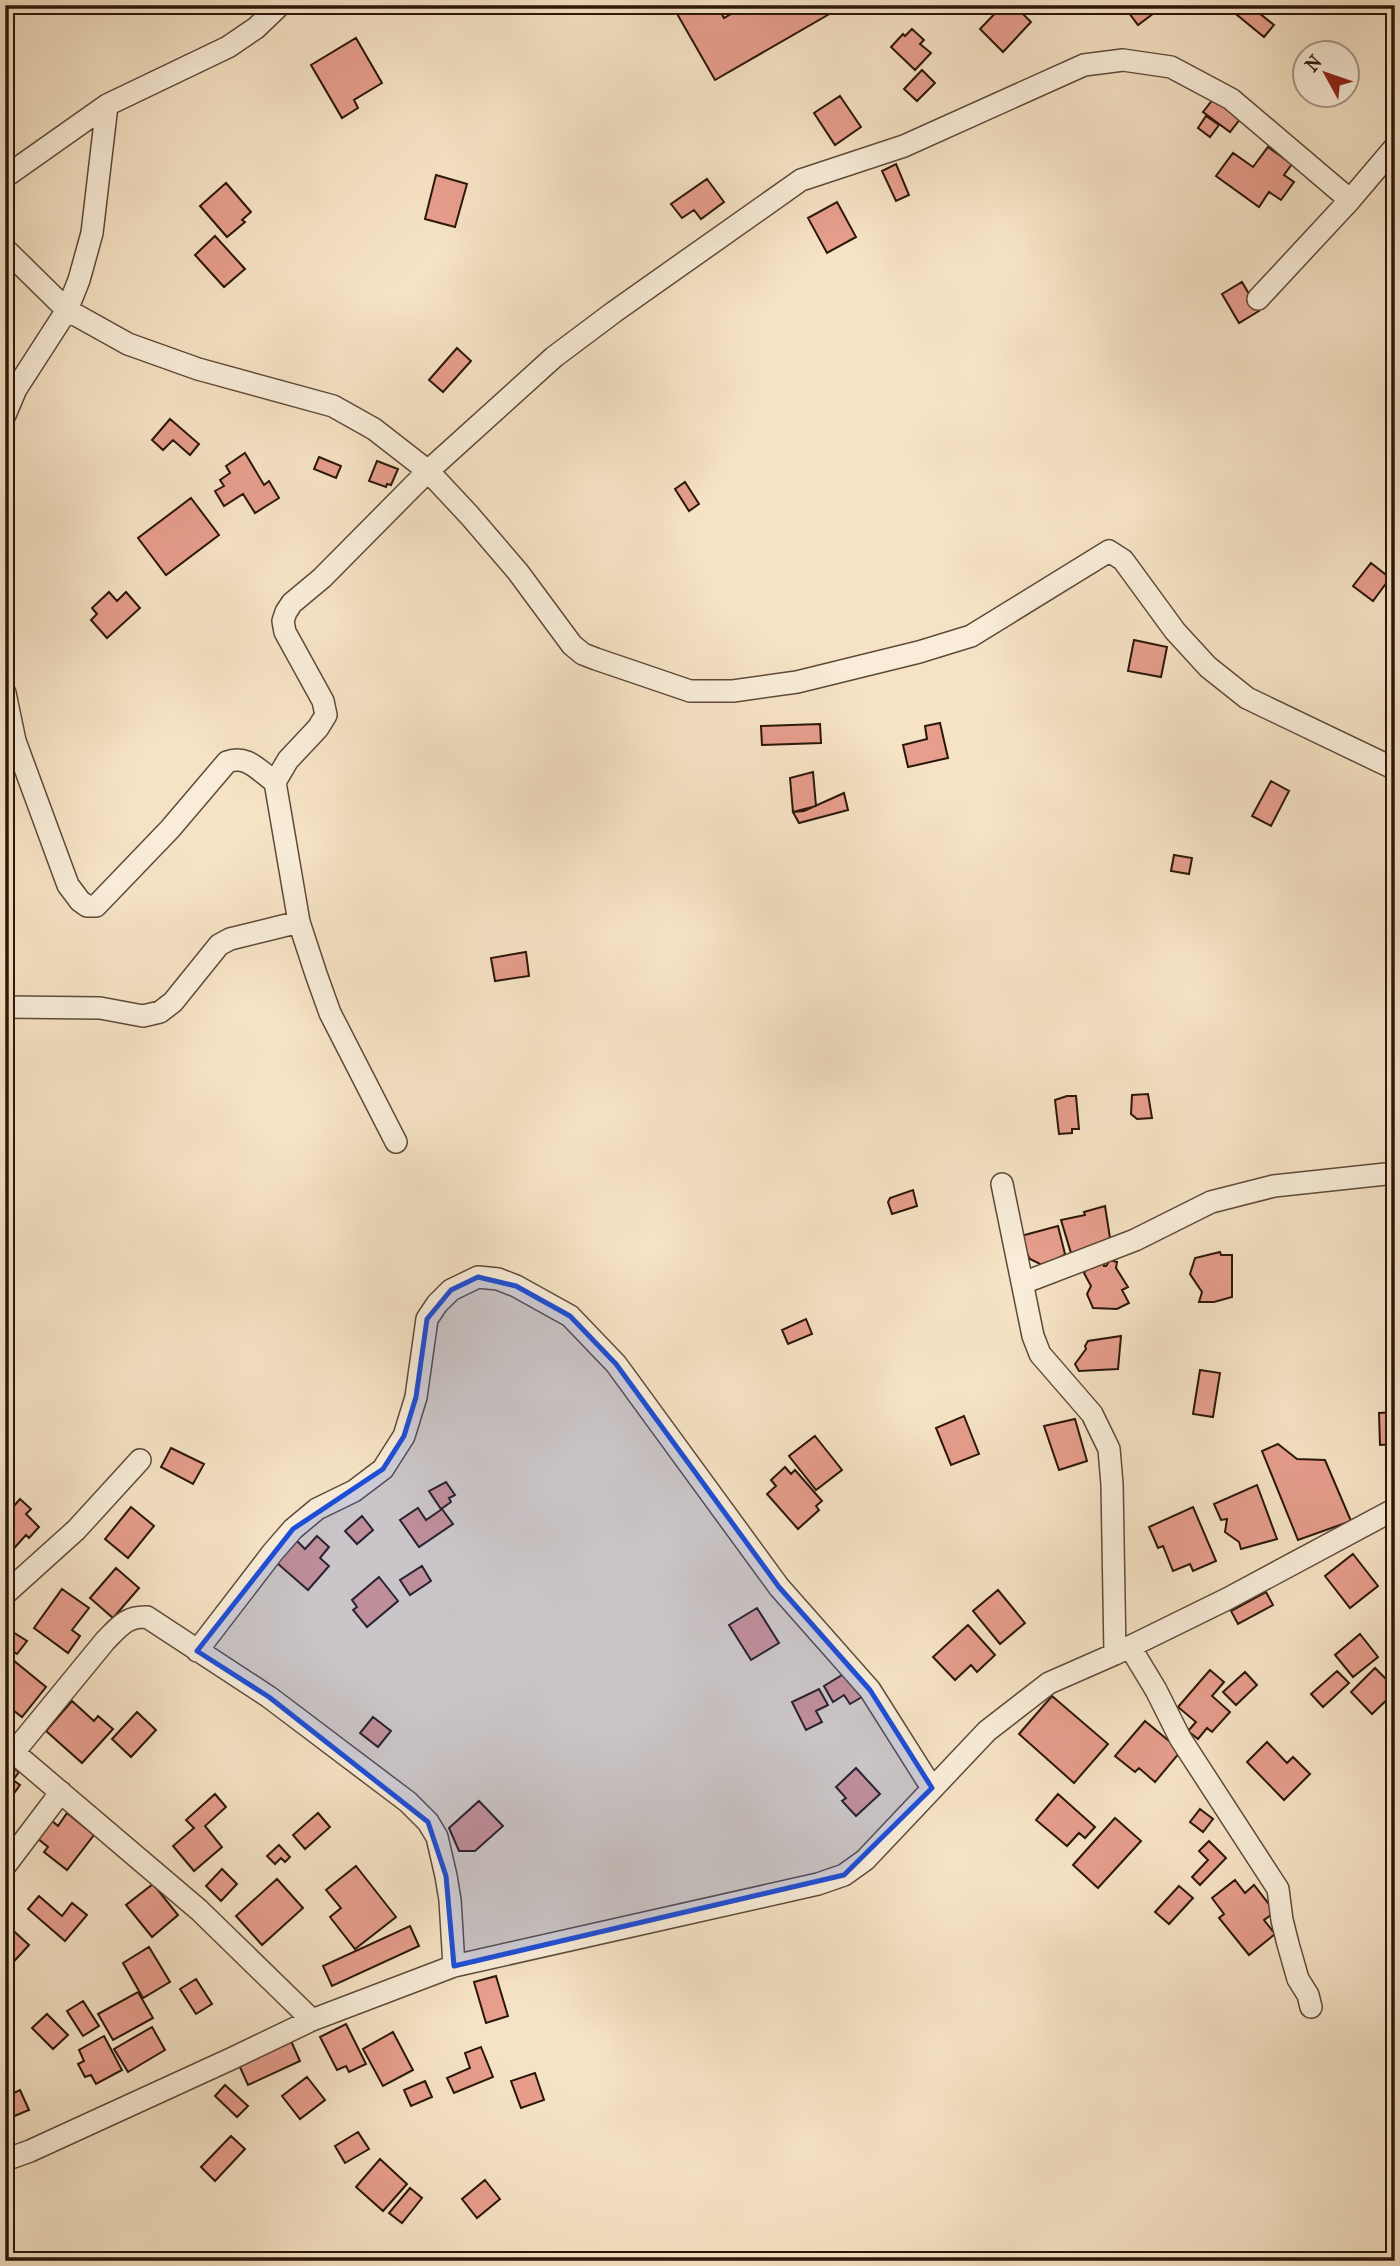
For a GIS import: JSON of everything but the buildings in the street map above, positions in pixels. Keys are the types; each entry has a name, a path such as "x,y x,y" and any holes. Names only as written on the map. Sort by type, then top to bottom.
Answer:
{"street":[{"path":"5,177 107,105 228,47 256,28 281,5"},
{"path":"396,1142 330,1013 299,922 275,782 288,760 318,728 326,715 323,701 285,632 286,612 292,603 322,578 428,471 554,356 801,180 904,146 1084,65 1123,60 1171,67 1231,99 1350,200"},
{"path":"5,415 16,389 67,310 79,280 92,233 107,105"},
{"path":"1258,299 1395,147"},
{"path":"5,249 67,310 128,344 198,369 333,406 374,429 428,471 518,572 572,645 583,654 596,659 690,691 733,691 797,682 919,652 971,636 1109,551 1123,560 1175,631 1208,667 1247,698 1395,769"},
{"path":"5,693 15,741 53,849 68,885 87,906 96,906 170,829 227,762 237,758 246,760 275,782"},
{"path":"5,1007 100,1008 143,1016 160,1012 173,1002 219,945 230,939 299,922"},
{"path":"1023,1283 1135,1240 1211,1202 1274,1185 1395,1173"},
{"path":"1002,1184 1033,1336 1040,1354 1092,1413 1109,1449 1122,1651 1156,1690 1180,1738 1278,1889 1291,1956 1311,2007"},
{"path":"197,1651 293,1529 317,1509 354,1491 383,1469 404,1436 416,1397 427,1319 437,1304 450,1290 478,1277 498,1279 570,1315 616,1364 779,1587 870,1690 932,1788"},
{"path":"6,1590 76,1530 140,1460"},
{"path":"5,2160 30,2151 312,2020 454,1966 818,1884 844,1875 865,1860 987,1731 1049,1683 1122,1651 1227,1599 1395,1509"},
{"path":"312,2020 199,1910 10,1749 105,1640 135,1616 147,1617 269,1697 408,1802 428,1822 437,1837 446,1876 454,1966"},
{"path":"5,1866 61,1792"}],"highlighted area":[{"path":"478,1277 516,1286 570,1316 616,1364 779,1587 870,1690 932,1788 844,1875 454,1966 446,1876 428,1822 269,1697 197,1651 293,1529 383,1469 404,1436 416,1397 427,1319 451,1290"}]}
